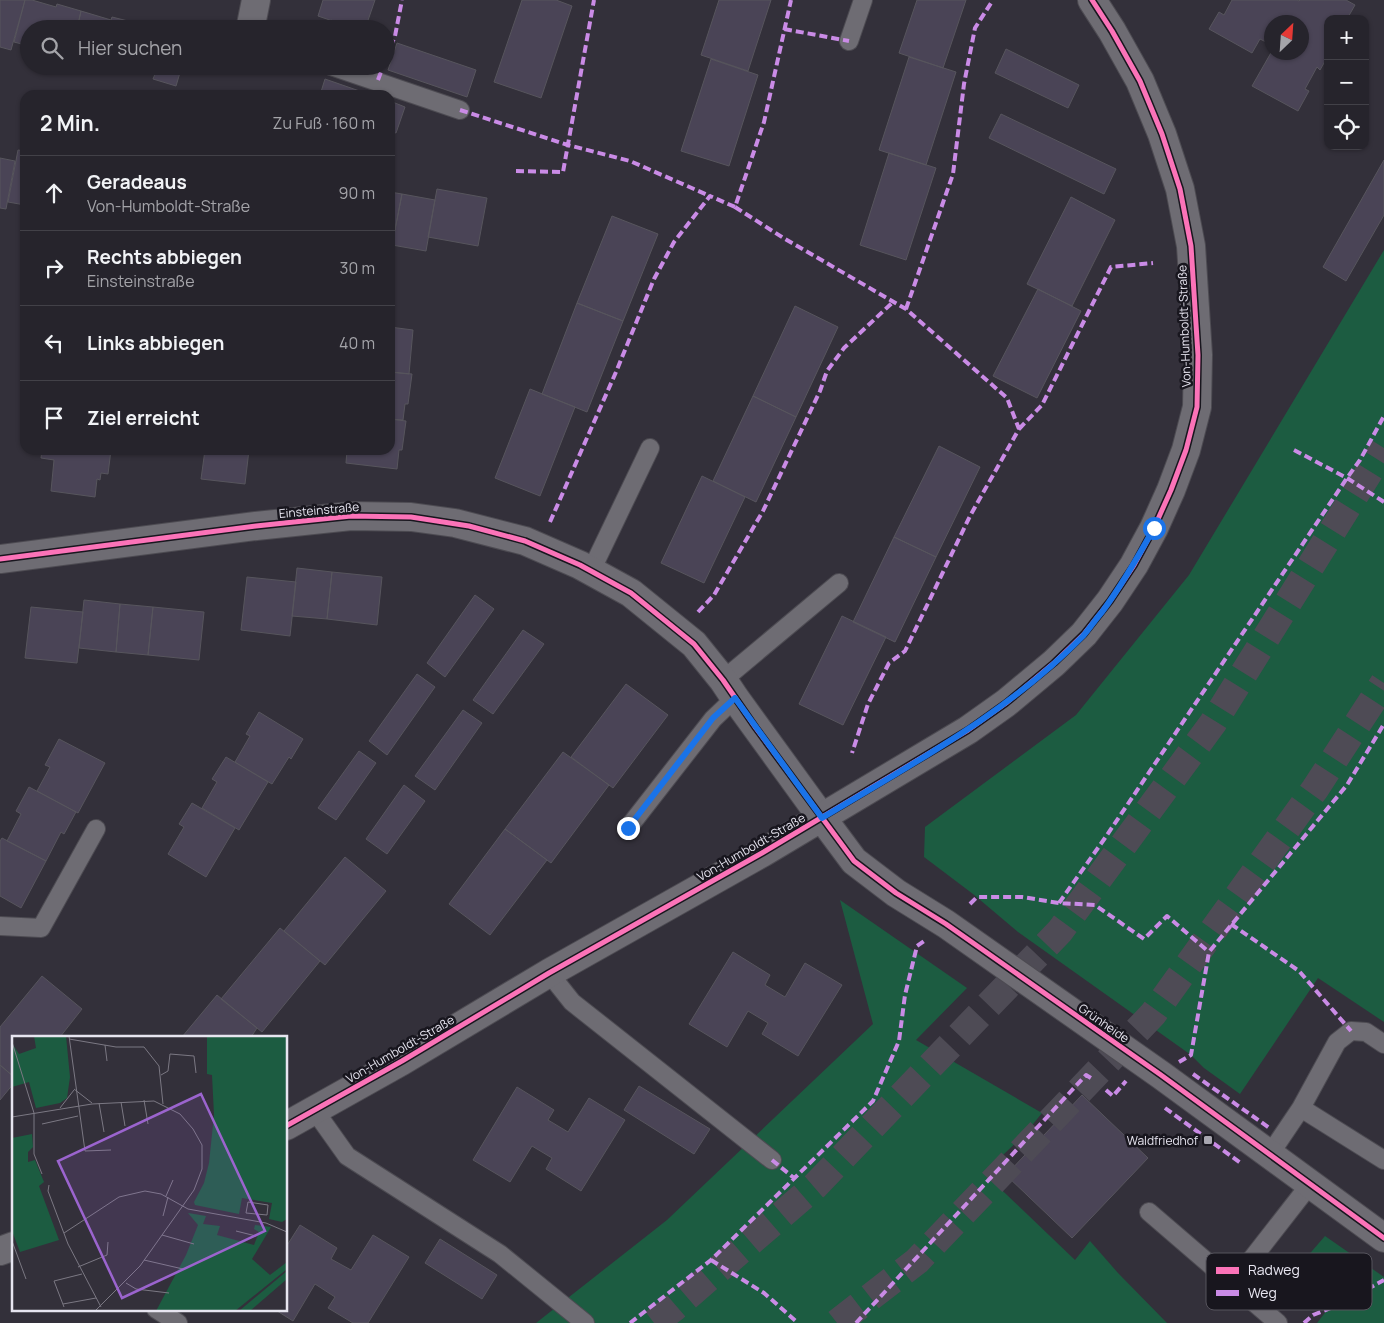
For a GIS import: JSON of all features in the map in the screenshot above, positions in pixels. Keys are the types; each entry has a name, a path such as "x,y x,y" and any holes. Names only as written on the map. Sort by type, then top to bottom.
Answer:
{"street":[{"path":"252,20 256,0"},
{"name":"Von-Humboldt-Straße","path":"288,1125 315,1111 549,973 822,818 968,730 1020,692 1084,634 1134,565 1154,528 1171,490 1186,450 1197,407 1198,354 1191,246 1180,189 1162,134 1140,81 1092,0"},
{"name":"Einsteinstraße","path":"0,559 292,521 351,516 411,517 469,526 525,541 590,570 631,592 694,644 729,689 822,818"},
{"name":"Grünheide","path":"822,818 854,861 896,893 946,924 1161,1075 1384,1238"},
{"path":"0,1251 12,1247"}],"lane":[{"path":"849,41 863,0"},
{"path":"357,75 460,110"},
{"path":"590,570 650,448"},
{"path":"628,828 713,718 729,689 840,583"},
{"path":"0,926 41,928 96,829"},
{"path":"549,973 572,1002 772,1160"},
{"path":"1270,1154 1300,1108 1337,1042 1350,1031 1366,1032 1384,1044"},
{"path":"1300,1108 1384,1160"},
{"path":"315,1111 347,1156 500,1254 585,1323"},
{"path":"1257,1253 1311,1184"},
{"path":"1149,1212 1206,1260"},
{"path":"158,1310 178,1323"},
{"path":"1263,1310 1278,1323"}],"green space":[{"path":"1384,250 1384,1022 1318,978 1240,1094 1204,1068 1191,1055 1018,932 973,894 924,857 925,827 1076,715 1189,575"},
{"path":"840,900 967,988 916,1040 1042,1113 1025,1134 984,1173 1075,1260 1090,1241 1167,1323 536,1323 667,1220 873,1024"},
{"path":"1325,1236 1349,1253 1310,1253"},
{"path":"1372,1269 1384,1277 1384,1323 1317,1323 1327,1310 1372,1310"}],"building":[{"path":"0,0 25,0 11,50 0,47"},
{"path":"25,0 32,0 56,7 57,4 81,11 79,20 20,20 20,44 14,42"},
{"path":"323,0 375,0 368,20 330,20 318,16"},
{"path":"522,0 556,0 572,6 541,98 494,82"},
{"path":"719,0 771,0 748,71 701,55"},
{"path":"917,0 966,0 943,68 899,53"},
{"path":"1232,0 1346,0 1355,5 1349,15 1324,15 1324,63 1320,70 1317,67 1305,89 1309,91 1298,111 1252,86 1267,60 1309,60 1309,15 1264,15 1264,41 1260,39 1252,53 1209,29 1219,12 1224,15"},
{"path":"81,11 111,20 79,20"},
{"path":"112,17 124,20 111,20"},
{"path":"397,43 476,70 467,97 395,72 395,49"},
{"path":"1006,49 1079,85 1068,108 995,73"},
{"path":"909,57 956,72 926,165 879,150"},
{"path":"711,59 758,75 729,166 681,151"},
{"path":"155,75 179,75 176,86 153,79"},
{"path":"325,79 357,90 322,90"},
{"path":"395,103 405,107 395,133"},
{"path":"1001,114 1116,169 1104,194 989,138"},
{"path":"18,150 20,150 20,204 8,202"},
{"path":"889,153 936,168 906,260 860,245"},
{"path":"0,158 15,161 6,209 0,208"},
{"path":"1384,160 1384,215 1346,281 1323,267"},
{"path":"437,189 487,198 478,246 428,237"},
{"path":"395,193 402,194 395,230"},
{"path":"402,194 435,200 426,251 395,246 395,230"},
{"path":"1071,197 1115,220 1072,306 1027,284"},
{"path":"612,216 658,234 623,321 577,303"},
{"path":"1038,289 1081,311 1037,398 993,376"},
{"path":"577,303 623,321 587,412 542,394"},
{"path":"795,306 838,327 796,417 753,396"},
{"path":"395,328 413,330 409,374 395,373"},
{"path":"395,372 412,374 408,404 405,404 403,420 395,419"},
{"path":"530,389 575,407 540,496 495,478"},
{"path":"753,396 796,417 756,502 713,481"},
{"path":"395,420 406,421 402,450 399,450 397,469 346,463 347,455 395,455"},
{"path":"939,446 980,467 936,557 894,537"},
{"path":"41,455 110,455 108,474 101,473 100,480 97,479 95,497 51,491 54,460 41,458"},
{"path":"204,455 248,455 245,484 201,479"},
{"path":"702,476 745,497 704,583 661,563"},
{"path":"894,537 936,557 895,642 853,622"},
{"path":"297,568 332,572 327,619 292,616"},
{"path":"332,572 382,577 377,625 327,619"},
{"path":"247,577 296,582 290,636 241,630"},
{"path":"475,595 494,609 445,677 427,663"},
{"path":"84,600 120,604 116,652 79,648"},
{"path":"120,604 153,607 148,655 116,652"},
{"path":"31,607 83,612 77,663 25,658"},
{"path":"153,607 204,612 199,660 148,655"},
{"path":"842,616 886,637 843,725 799,704"},
{"path":"523,630 544,644 493,714 473,700"},
{"path":"417,674 435,687 387,755 369,741"},
{"path":"626,684 668,715 613,788 571,757"},
{"path":"463,710 482,723 435,790 415,776"},
{"path":"259,712 303,739 272,784 235,762 250,736 246,734"},
{"path":"59,739 105,763 78,813 37,791 50,767 45,765"},
{"path":"359,751 376,763 336,820 318,808"},
{"path":"563,752 609,785 551,863 505,829"},
{"path":"226,757 268,782 239,830 202,808 217,782 212,779"},
{"path":"404,785 425,801 387,854 366,839"},
{"path":"29,787 76,812 64,834 61,832 46,861 7,841 21,814 16,811"},
{"path":"192,803 235,828 206,877 168,854 184,827 179,824"},
{"path":"505,829 547,860 490,935 449,904"},
{"path":"2,838 46,861 21,908 0,896 0,841"},
{"path":"345,857 386,891 325,965 284,931"},
{"path":"280,928 320,961 262,1032 221,999"},
{"path":"733,952 770,975 765,985 785,997 805,963 842,985 798,1056 762,1034 768,1023 748,1011 727,1047 689,1024"},
{"path":"42,976 82,1009 61,1036 12,1036 12,1075 0,1065 0,1027"},
{"path":"217,995 257,1028 252,1036 183,1036"},
{"path":"0,1065 12,1075 12,1085 0,1100"},
{"path":"639,1086 710,1129 694,1154 624,1110"},
{"path":"517,1087 554,1110 548,1120 568,1132 589,1098 625,1120 581,1191 546,1169 552,1158 532,1146 510,1182 473,1160"},
{"path":"1082,1095 1148,1158 1072,1238 1006,1175"},
{"path":"300,1225 337,1248 331,1259 351,1270 373,1235 409,1257 368,1323 353,1323 328,1308 335,1297 315,1284 293,1321 276,1310 288,1310 288,1244"},
{"path":"440,1239 497,1275 482,1299 425,1263"}],"tunnel":[{"path":"654,1323 815,1186 1060,931 1213,723 1384,448"},
{"path":"837,1323 917,1261 1153,1014 1315,789 1384,683"}],"marked path":[{"path":"395,36 402,0"},
{"path":"516,171 563,172 594,0"},
{"path":"550,522 616,372 654,279 674,242 710,196 735,207 764,122 791,0"},
{"path":"906,309 953,174 964,84 975,28 993,0"},
{"path":"784,29 849,41"},
{"path":"378,80 380,75"},
{"path":"460,110 568,145 630,161 710,196"},
{"path":"735,207 785,239 906,309 1007,398 1019,429 970,516 905,651 889,663 868,704 852,753"},
{"path":"1019,429 1042,405 1111,267 1153,263"},
{"path":"698,612 714,595 763,511 820,391 827,371 844,348 893,302"},
{"path":"1059,903 1105,838 1360,460 1384,416"},
{"path":"1294,450 1347,478 1384,502"},
{"path":"1179,1062 1191,1055 1209,952 1347,785 1384,724"},
{"path":"970,904 977,897 1022,897 1059,903 1095,905 1144,939 1167,916 1209,952"},
{"path":"1231,924 1299,971 1351,1031"},
{"path":"630,1323 711,1260 873,1101 899,1041 905,995 917,946 924,941"},
{"path":"1193,1074 1271,1129"},
{"path":"856,1323 1086,1075 1094,1080"},
{"path":"1106,1090 1113,1096 1126,1081"},
{"path":"1165,1108 1242,1164"},
{"path":"772,1160 794,1178"},
{"path":"711,1260 764,1293 798,1323"},
{"path":"1372,1287 1384,1280"},
{"path":"1304,1323 1313,1315 1326,1310"}],"cycle path":[{"path":"288,1125 402,1061 549,973 762,853 968,730 1006,703 1054,663 1084,634 1110,601 1134,565 1154,528 1186,450 1197,407 1198,355 1191,246 1180,189 1162,134 1140,81 1092,0"},
{"path":"0,559 256,526 351,516 411,517 469,526 525,541 580,565 631,593 694,644 723,680 854,861 896,893 946,924 1161,1075 1384,1238"}],"place":[{"name":"Waldfriedhof","path":"1208,1140"}],"route":[{"path":"628,828 713,718 735,698 822,818 968,730 1006,703 1054,663 1084,634 1110,601 1134,565 1154,528"}]}
